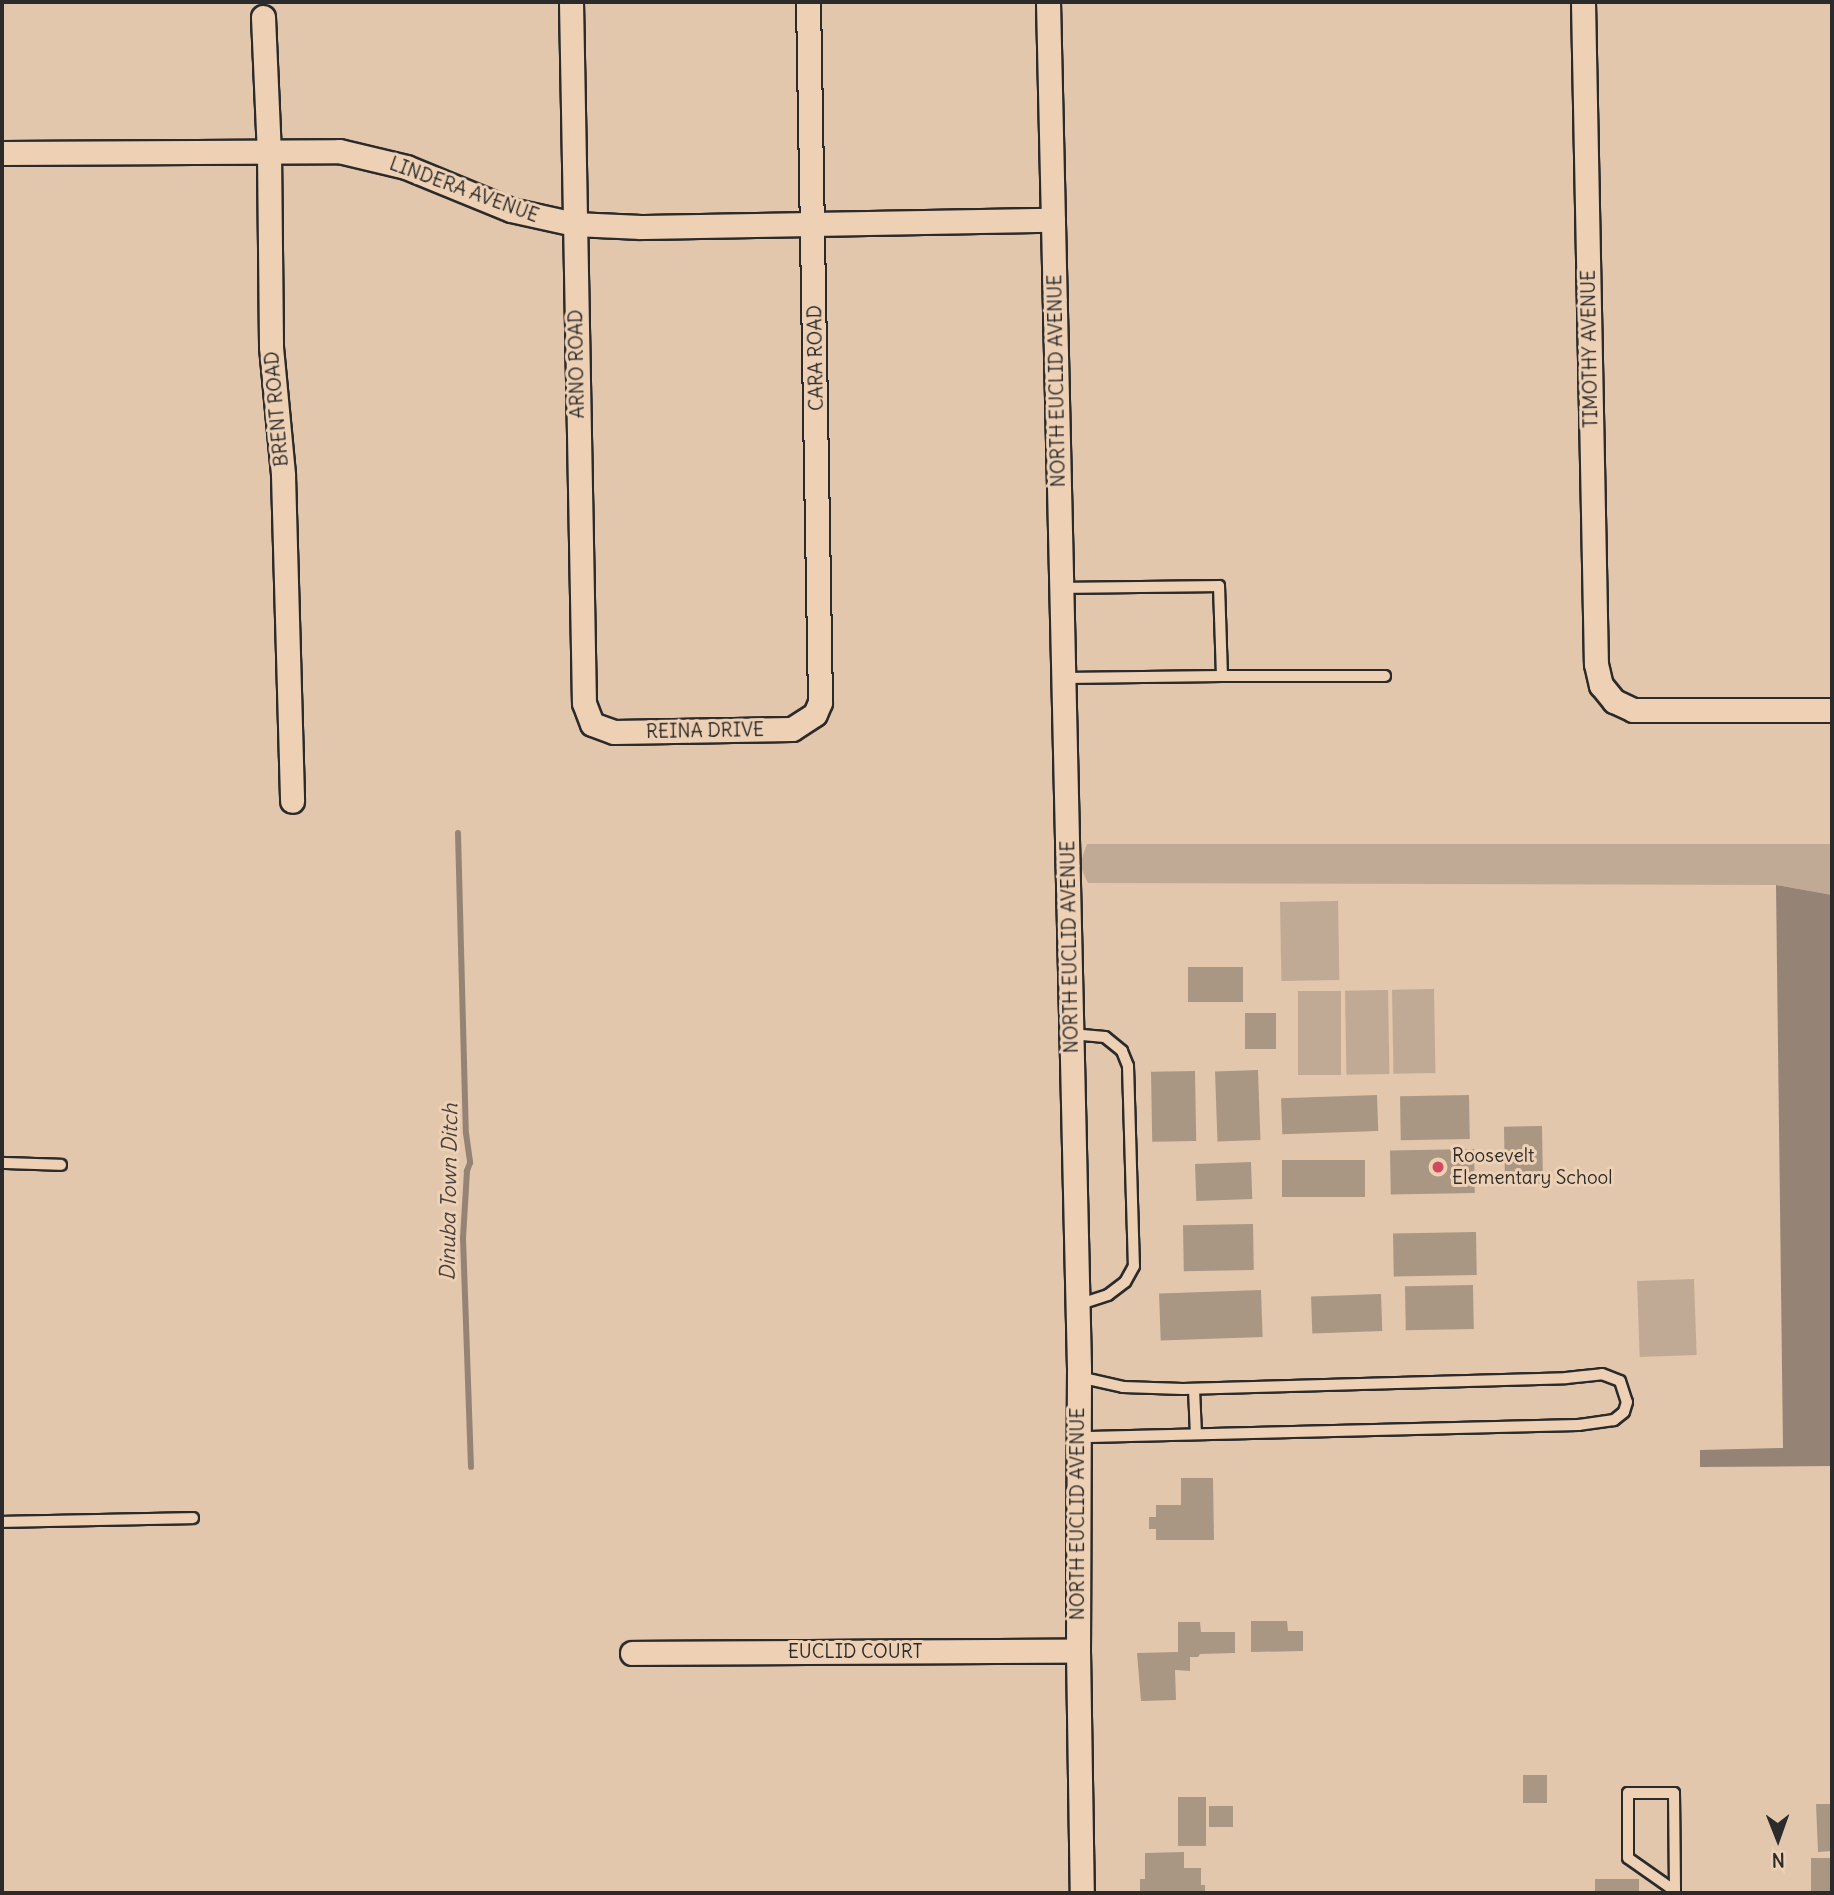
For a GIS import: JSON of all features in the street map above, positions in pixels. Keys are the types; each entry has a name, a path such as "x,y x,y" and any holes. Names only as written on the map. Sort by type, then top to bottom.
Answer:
{"street":[{"name":"ARNO ROAD","path":"571,2 584,703 592,724"},
{"name":"CARA ROAD","path":"808,2 822,691 815,714"},
{"name":"NORTH EUCLID AVENUE","path":"1048,2 1079,1377 1078,1651 1082,1893"},
{"name":"TIMOTHY AVENUE","path":"1583,2 1596,664 1605,693 1623,707 1645,711 1832,709"},
{"name":"BRENT ROAD","path":"263,17 269,152 271,347 283,475 292,801"},
{"name":"LINDERA AVENUE","path":"2,153 339,151 375,158 511,210 574,224 813,225 1053,220"},
{"name":"REINA DRIVE","path":"592,724 614,732 792,729 815,714"},
{"name":"EUCLID COURT","path":"632,1653 1078,1651"}],"lane":[{"path":"1062,588 1219,586 1222,676"},
{"path":"1064,678 1385,676"},
{"path":"1072,1034 1105,1037 1122,1051 1128,1066 1134,1266 1125,1282 1108,1295 1077,1305"},
{"path":"2,1163 61,1165"},
{"path":"1079,1377 1123,1387 1194,1389 1566,1378 1589,1374 1612,1376 1620,1381 1627,1402 1624,1412 1614,1420 1578,1425 1079,1437"},
{"path":"1194,1389 1196,1434"},
{"path":"2,1522 193,1518"},
{"path":"1628,1793 1674,1793 1675,1892 1628,1858 1628,1793"}],"shaded area":[{"path":"1087,844 1832,844 1832,895 1776,885 1088,883 1082,870 1082,858"},
{"path":"1776,885 1832,895 1832,1466 1700,1467 1700,1450 1783,1448"},
{"path":"1338,901 1339,980 1281,981 1280,902"},
{"path":"1434,989 1435,1073 1393,1074 1392,990"},
{"path":"1388,990 1389,1074 1346,1075 1345,991"},
{"path":"1298,991 1341,991 1341,1075 1298,1075"},
{"path":"1694,1279 1697,1355 1640,1357 1637,1281"}],"building":[{"path":"1188,967 1243,967 1243,1002 1188,1002"},
{"path":"1245,1013 1276,1013 1276,1049 1245,1049"},
{"path":"1258,1070 1260,1140 1217,1141 1215,1072"},
{"path":"1195,1071 1196,1141 1152,1142 1151,1072"},
{"path":"1377,1095 1378,1131 1282,1134 1281,1098"},
{"path":"1469,1095 1470,1139 1401,1140 1400,1096"},
{"path":"1542,1126 1543,1184 1505,1185 1504,1127"},
{"path":"1474,1149 1475,1193 1391,1194 1390,1150"},
{"path":"1282,1160 1365,1160 1365,1197 1282,1197"},
{"path":"1251,1162 1252,1199 1196,1201 1195,1164"},
{"path":"1253,1224 1254,1270 1184,1271 1183,1225"},
{"path":"1476,1232 1477,1275 1394,1276 1393,1233"},
{"path":"1473,1285 1474,1329 1406,1330 1405,1286"},
{"path":"1261,1290 1263,1337 1161,1341 1159,1294"},
{"path":"1381,1294 1382,1331 1312,1333 1311,1296"},
{"path":"1181,1478 1213,1478 1214,1540 1156,1540 1156,1529 1149,1529 1149,1517 1156,1517 1156,1505 1181,1505"},
{"path":"1251,1621 1287,1621 1288,1631 1303,1631 1303,1651 1251,1652"},
{"path":"1178,1622 1200,1622 1201,1632 1235,1632 1235,1653 1200,1654 1198,1657 1190,1657 1190,1671 1175,1670 1176,1700 1141,1701 1137,1653 1178,1652"},
{"path":"1523,1775 1547,1775 1547,1803 1523,1803"},
{"path":"1178,1797 1206,1797 1206,1846 1178,1846"},
{"path":"1816,1804 1832,1804 1832,1851 1818,1852"},
{"path":"1209,1806 1233,1806 1233,1827 1209,1827"},
{"path":"1184,1852 1184,1868 1201,1868 1201,1885 1205,1885 1205,1893 1140,1893 1140,1879 1145,1879 1145,1853"},
{"path":"1811,1858 1832,1858 1832,1893 1811,1893"},
{"path":"1595,1879 1639,1879 1639,1893 1595,1893"}],"waterway":[{"name":"Dinuba Town Ditch","path":"458,833 466,1133 470,1163 467,1171 463,1238 471,1467"}],"place":[{"name":"Roosevelt Elementary School","path":"1438,1167"}]}
